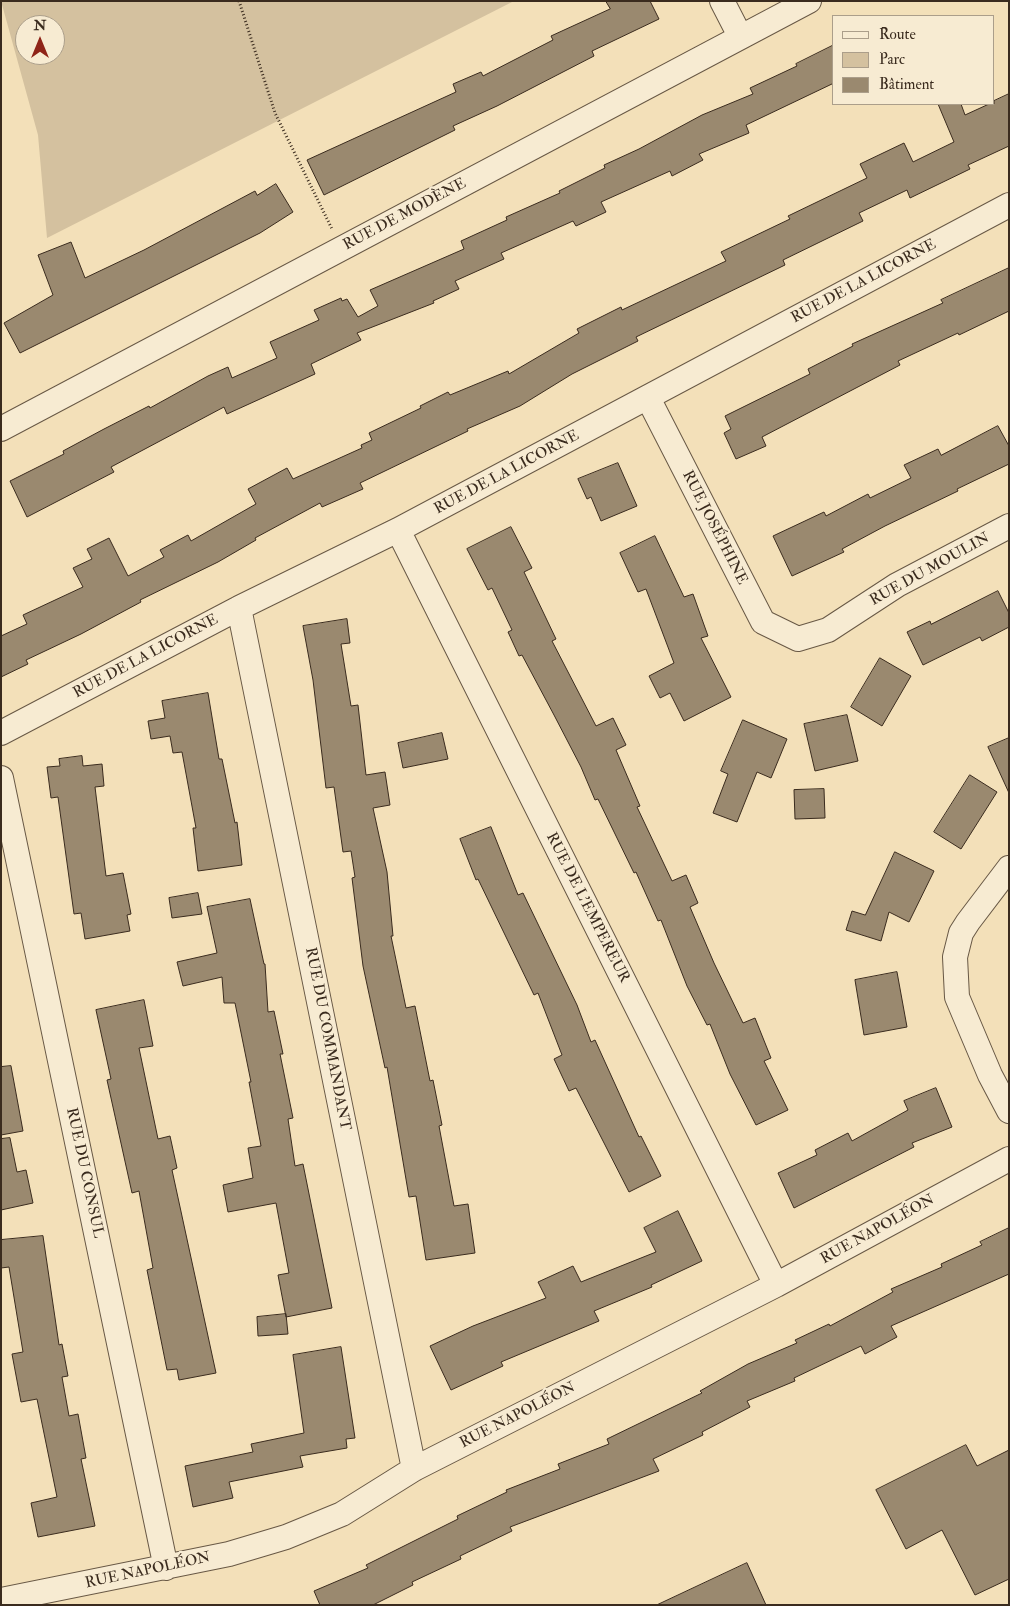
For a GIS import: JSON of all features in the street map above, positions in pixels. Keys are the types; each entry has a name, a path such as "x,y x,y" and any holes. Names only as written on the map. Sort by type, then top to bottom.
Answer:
{"street":[{"path":"722,1 740,36"},
{"name":"RUE DE MODÈNE","path":"1,429 809,1"},
{"name":"RUE DE LA LICORNE","path":"1,734 239,608 398,530 1009,205"},
{"name":"RUE JOSÉPHINE","path":"648,398 763,622 798,639"},
{"name":"RUE DU MOULIN","path":"798,639 828,630 897,585 1009,526"},
{"name":"RUE DE L'EMPEREUR","path":"398,530 776,1285"},
{"name":"RUE DU COMMANDANT","path":"239,608 414,1470"},
{"name":"RUE DU CONSUL","path":"1,778 166,1568"},
{"path":"1009,868 961,933 955,958 957,997 990,1075 1009,1111"},
{"name":"RUE NAPOLÉON","path":"1,1600 230,1554 286,1537 342,1514 414,1470 776,1285 1009,1159"}],"path":[{"path":"238,1 274,113 341,249"}],"green space":[{"path":"1,1 514,1 47,238 38,135 19,65 65,65 65,15 15,15 15,52"}],"building":[{"path":"606,1 650,1 659,19 592,51 594,56 497,106 453,126 455,130 324,195 307,160 456,92 453,84 481,72 483,76 553,40 551,36 610,9"},
{"path":"832,46 832,84 746,125 749,133 699,154 703,160 672,176 670,171 601,202 606,212 576,226 573,221 501,253 504,259 455,281 459,289 433,301 434,303 357,333 361,340 311,364 315,374 227,414 224,407 111,467 114,472 27,517 10,481 64,454 63,451 104,429 149,406 150,408 208,376 228,367 232,378 277,358 270,342 319,320 314,310 341,298 342,301 347,299 358,317 378,306 370,290 464,249 461,241 507,220 506,217 560,193 559,191 605,168 604,165 639,149 702,115 753,94 750,88 797,66 796,64"},
{"path":"1009,94 1009,146 968,165 970,169 910,198 907,190 859,213 863,221 783,260 785,265 636,337 638,341 572,374 520,406 467,429 468,431 360,483 363,489 322,507 320,503 255,538 256,540 218,562 140,600 141,602 81,634 26,660 28,664 1,677 1,636 27,624 23,615 83,587 73,568 92,559 87,549 109,538 128,576 164,557 160,550 188,535 191,541 256,504 248,489 287,468 293,479 362,448 361,445 372,440 369,433 421,408 420,406 448,392 450,395 508,371 509,374 579,333 577,329 621,307 622,310 726,261 721,252 790,219 788,216 867,178 860,164 904,143 913,162 954,142 938,105 961,105 965,115 987,105 995,105 995,101"},
{"path":"276,184 293,212 260,233 20,353 4,323 53,295 38,255 71,242 85,278 144,250 255,191 257,195"},
{"path":"1009,268 1009,311 898,361 900,365 762,437 766,446 736,459 724,433 731,429 725,416 810,374 808,369 853,346 852,344 943,303 941,300"},
{"path":"998,426 1009,446 1009,464 885,526 842,549 844,552 792,576 773,536 824,512 826,516 868,494 870,498 911,478 904,465 938,449 941,455"},
{"path":"618,463 637,506 601,521 591,497 587,499 578,479"},
{"path":"511,527 532,568 524,572 556,639 552,641 596,726 613,718 626,745 616,750 640,806 637,807 672,881 686,875 698,903 690,907 714,963 743,1023 755,1018 771,1058 764,1061 788,1110 756,1125 730,1074 710,1024 707,1025 687,986 661,920 658,921 636,872 634,873 598,799 595,800 581,767 522,655 519,656 508,632 512,630 492,588 488,590 467,549"},
{"path":"655,536 684,597 693,594 708,636 701,638 731,697 684,721 670,693 660,698 649,676 674,663 646,589 638,592 620,553"},
{"path":"998,591 1009,613 1009,627 982,641 980,637 923,665 907,632 930,621 931,624"},
{"path":"347,619 350,643 341,644 351,706 358,705 366,775 385,772 390,805 373,808 387,872 393,936 391,936 406,1008 415,1006 430,1081 433,1080 442,1125 439,1126 454,1206 468,1204 475,1253 426,1260 416,1196 409,1197 387,1067 385,1068 363,966 352,878 355,877 351,851 343,852 334,787 326,788 313,680 303,626"},
{"path":"880,658 911,676 882,726 851,707"},
{"path":"208,693 219,759 222,759 235,823 237,822 242,865 198,871 193,828 196,828 182,752 173,753 170,736 151,739 148,721 165,718 162,701"},
{"path":"847,715 858,761 815,771 804,724"},
{"path":"743,720 787,739 771,778 757,772 737,822 713,813 728,774 721,771"},
{"path":"442,733 448,759 403,768 398,743"},
{"path":"1009,738 1009,793 988,747"},
{"path":"82,756 83,766 102,764 104,786 95,787 106,876 123,873 131,914 127,915 130,931 85,939 81,913 74,914 58,797 51,798 47,767 60,766 59,759"},
{"path":"970,775 997,792 961,849 934,832"},
{"path":"824,789 825,818 795,819 794,790"},
{"path":"491,827 518,895 523,893 577,1005 591,1042 595,1040 639,1137 641,1136 661,1176 629,1192 576,1088 569,1091 554,1059 562,1055 538,993 534,995 478,879 476,880 460,839"},
{"path":"895,852 934,871 909,922 889,912 881,941 846,930 852,911 865,915"},
{"path":"198,893 202,914 172,918 169,898"},
{"path":"250,899 265,964 268,1012 274,1011 283,1054 280,1054 293,1118 288,1119 295,1166 303,1164 332,1308 286,1317 278,1275 289,1273 276,1203 228,1212 223,1185 253,1178 248,1148 261,1146 249,1082 251,1082 235,1003 224,1003 222,977 183,986 177,962 217,953 207,907"},
{"path":"897,972 907,1027 864,1035 855,980"},
{"path":"144,1000 153,1046 139,1048 158,1139 170,1136 177,1168 172,1170 216,1373 179,1380 177,1369 167,1370 147,1270 153,1268 139,1191 132,1193 107,1080 111,1079 96,1010"},
{"path":"11,1066 23,1131 1,1135 1,1067"},
{"path":"936,1088 952,1127 912,1143 914,1147 794,1208 778,1173 817,1155 815,1150 848,1133 852,1141 908,1110 904,1101"},
{"path":"10,1138 17,1172 26,1170 33,1203 1,1210 1,1139"},
{"path":"678,1211 702,1261 651,1285 652,1287 594,1311 599,1321 501,1362 503,1366 451,1390 430,1346 473,1326 546,1298 538,1282 573,1266 581,1282 656,1252 644,1228"},
{"path":"1009,1228 1009,1274 891,1326 897,1337 865,1354 861,1346 794,1378 795,1381 747,1401 750,1407 702,1432 703,1435 653,1459 659,1471 510,1527 512,1531 460,1556 461,1559 412,1582 413,1585 373,1605 320,1605 314,1591 368,1568 366,1565 458,1519 457,1516 507,1492 506,1490 560,1469 558,1464 609,1444 607,1439 702,1393 700,1391 748,1364 797,1343 795,1340 829,1324 830,1326 893,1292 891,1289 942,1267 941,1264 982,1245 980,1242"},
{"path":"43,1236 59,1345 62,1344 68,1376 62,1377 69,1416 78,1414 86,1458 81,1459 95,1526 38,1537 31,1503 57,1497 37,1399 21,1402 12,1354 23,1352 9,1267 1,1268 1,1240"},
{"path":"286,1314 288,1334 258,1336 257,1317"},
{"path":"341,1347 355,1438 346,1439 347,1448 300,1456 303,1467 229,1482 233,1498 193,1507 185,1466 253,1452 251,1444 304,1433 293,1355"},
{"path":"966,1445 977,1466 1009,1450 1009,1579 975,1595 942,1530 906,1549 876,1490"},
{"path":"747,1563 766,1605 657,1605"}]}
